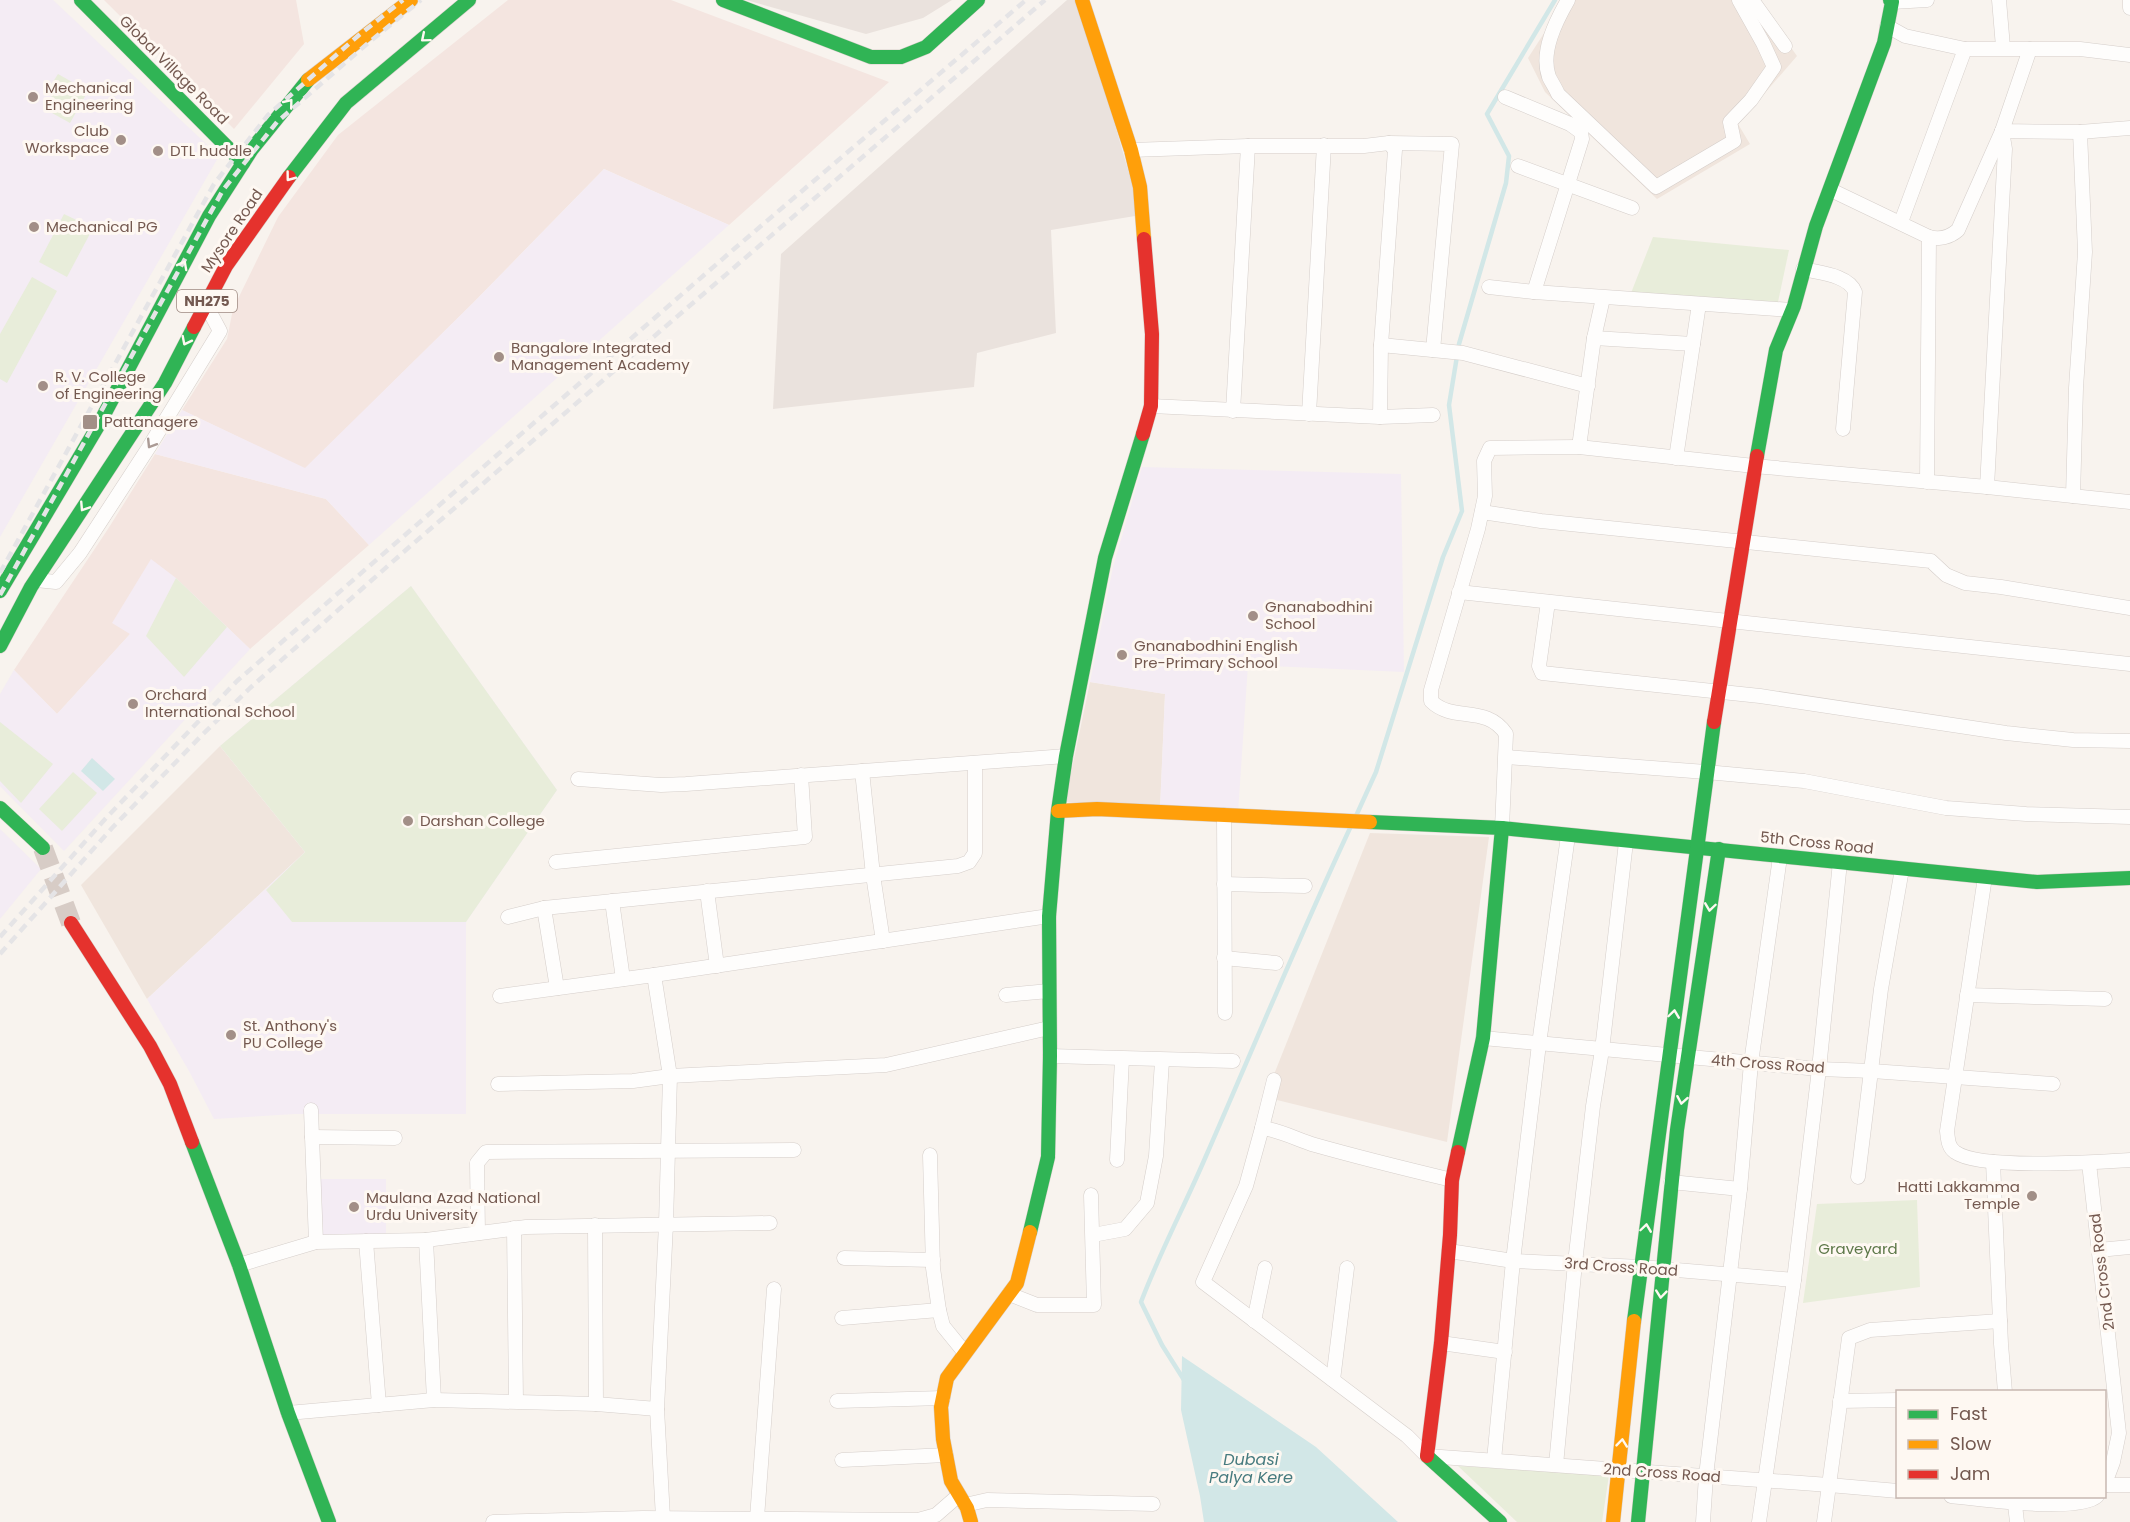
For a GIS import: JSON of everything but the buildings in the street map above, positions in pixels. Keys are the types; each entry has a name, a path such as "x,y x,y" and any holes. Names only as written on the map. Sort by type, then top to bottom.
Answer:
{"main road":[{"name":"Global Village Road","path":"81,0 243,163"},
{"name":"Mysore Road","path":"0,591 98,426 209,216 252,149 309,78 411,0"},
{"name":"Mysore Road","path":"0,646 36,580 165,383 232,257 289,177 346,103 470,0"},
{"path":"723,0 871,57 901,57 926,47 978,0"},
{"path":"971,1522 951,1481 942,1418 943,1398 947,1378 1017,1284 1048,1157 1049,916 1058,811 1066,756 1105,558 1151,406 1152,334 1140,187 1131,150 1082,0"},
{"path":"1613,1522 1641,1267 1706,772 1754,466 1774,359 1792,309 1816,226 1884,43 1891,1"},
{"path":"0,808 43,848"},
{"name":"5th Cross Road","path":"1058,811 1097,809 1502,828 1568,837 1719,849 2037,882 2130,878"},
{"path":"1500,1522 1427,1456 1441,1343 1452,1180 1483,1038 1502,828"},
{"path":"1638,1522 1677,1130 1719,849"},
{"path":"72,923 150,1046 170,1084 239,1265 288,1413 329,1522"}],"street":[{"path":"1568,0 1556,20 1547,52 1548,75 1558,94 1656,187 1734,141 1730,122 1750,100 1774,67 1743,0"},
{"path":"1743,0 1785,45"},
{"path":"1891,1 1927,0"},
{"path":"1999,0 2003,47"},
{"path":"2130,0 2130,8"},
{"path":"1887,26 1905,36 1965,49 2003,47 2080,49 2130,55"},
{"path":"1901,222 1965,49"},
{"path":"1831,190 1929,237 1935,239 1952,235 1958,230 2002,131 2030,49"},
{"path":"1505,97 1570,124 1581,132 1582,139 1534,292"},
{"path":"2002,131 2080,132 2130,128"},
{"path":"1987,487 2005,149 2002,131"},
{"path":"2073,496 2076,388 2085,252 2080,132"},
{"path":"1131,150 1248,146 1364,146 1389,143 1452,144 1433,350"},
{"path":"1380,417 1381,345 1395,150 1389,143"},
{"path":"1309,414 1324,145"},
{"path":"1233,411 1248,146"},
{"path":"1518,166 1567,186 1632,208"},
{"path":"1927,482 1929,237"},
{"path":"1803,269 1847,281 1853,285 1855,292 1844,429"},
{"path":"1489,287 1603,298 1792,309"},
{"path":"1579,447 1594,338 1603,298"},
{"path":"36,580 56,582 80,553 185,389 220,331 206,303"},
{"path":"1676,458 1699,304"},
{"path":"1594,338 1693,344"},
{"path":"1381,345 1456,353 1588,386"},
{"path":"1151,406 1380,417 1433,415"},
{"path":"1502,828 1506,734 1500,725 1484,716 1440,710 1431,701 1431,690 1482,512 1485,496 1484,461 1490,448 1579,447 2130,502"},
{"path":"1482,512 1541,521 1930,561 1946,575 1965,583 2130,608"},
{"path":"1459,592 2130,664"},
{"path":"1548,602 1539,666 1542,673 1761,696 2006,733 2073,740 2130,741"},
{"path":"578,779 661,785 1066,756"},
{"path":"1506,757 1804,781 1946,808 2026,814 2130,817"},
{"path":"508,917 543,908 958,866 969,862 975,853 975,763"},
{"path":"862,771 873,875 883,941"},
{"path":"556,862 805,837 801,775"},
{"path":"1224,815 1224,1013"},
{"path":"1494,1460 1539,1044 1568,837"},
{"path":"1556,1465 1575,1263 1626,842"},
{"path":"1703,1522 1706,1476 1740,1189 1752,1063 1780,857"},
{"path":"1759,1522 1794,1280 1820,1069 1840,862"},
{"path":"1858,1177 1881,988 1902,869"},
{"path":"1985,877 1947,1131 1950,1146 1956,1154 1993,1162 2089,1163 2130,1160"},
{"path":"1224,884 1305,886"},
{"path":"707,891 717,966"},
{"path":"612,901 623,979"},
{"path":"543,908 557,988"},
{"path":"500,996 1049,916"},
{"path":"1224,958 1276,963"},
{"path":"654,975 670,1076 669,1150 657,1409 663,1518"},
{"path":"1006,995 1049,991"},
{"path":"1967,995 2105,999"},
{"path":"498,1084 633,1081 670,1076 886,1065 1049,1028"},
{"name":"4th Cross Road","path":"1483,1038 1820,1069 2053,1083"},
{"path":"1050,1056 1162,1061 1233,1061"},
{"path":"1117,1160 1122,1059"},
{"path":"1093,1235 1125,1229 1148,1203 1156,1156 1162,1061"},
{"path":"1274,1080 1246,1186 1203,1282 1407,1436 1427,1456"},
{"path":"311,1110 316,1242"},
{"path":"1262,1128 1366,1160 1452,1180"},
{"path":"312,1137 395,1138"},
{"path":"478,1233 477,1163 486,1152 794,1150"},
{"path":"930,1155 933,1260 939,1310 944,1326 965,1353"},
{"path":"1993,1162 2005,1390"},
{"name":"2nd Cross Road","path":"2089,1163 2119,1433 2106,1483"},
{"path":"1671,1182 1740,1189"},
{"path":"1009,1294 1037,1305 1092,1306 1095,1303 1091,1195"},
{"path":"239,1265 316,1242 426,1240 514,1228 770,1223"},
{"path":"595,1225 596,1404"},
{"path":"514,1228 516,1401"},
{"path":"426,1240 434,1400"},
{"path":"366,1241 379,1405"},
{"path":"2100,1250 2130,1247"},
{"name":"3rd Cross Road","path":"1449,1251 1514,1261 1641,1267 1794,1280"},
{"path":"844,1258 933,1260"},
{"path":"1254,1321 1265,1268"},
{"path":"1333,1380 1347,1268"},
{"path":"757,1518 774,1289"},
{"path":"842,1318 939,1310"},
{"path":"1824,1522 1849,1338 1870,1330 2000,1321"},
{"path":"1441,1343 1505,1352"},
{"path":"837,1401 943,1398"},
{"path":"288,1413 434,1400 596,1404 657,1409"},
{"path":"1840,1401 1896,1400"},
{"path":"842,1460 946,1455"},
{"name":"2nd Cross Road","path":"1427,1456 1896,1491"},
{"path":"2106,1486 2130,1485"},
{"path":"1972,1498 2080,1504 2096,1498"},
{"path":"493,1522 663,1518 918,1520 936,1515 962,1500 1153,1504"},
{"path":"2015,1500 2017,1522"}],"shaded area":[{"name":"R. V. College of Engineering","path":"0,0 53,0 219,156 0,537"},
{"path":"104,0 296,0 304,44 234,129"},
{"path":"508,0 671,0 889,82 729,225 604,169 473,303 305,469 182,410 227,339 233,309 278,217 338,135"},
{"path":"746,0 952,0 923,18 866,34"},
{"path":"1067,0 1079,0 1141,215 1051,230 1056,333 977,353 974,387 773,409 781,254"},
{"path":"1568,0 1757,0 1797,56 1738,124 1750,144 1657,199 1545,92 1528,58"},
{"name":"Bangalore Integrated Management Academy","path":"604,169 729,225 369,545 326,499 155,454 182,410 305,468 473,303"},
{"path":"155,454 326,499 369,545 250,649 176,578 113,623 131,633 57,714 14,670"},
{"name":"Gnanabodhini School","path":"1142,467 1401,474 1404,672 1248,665 1238,813 1160,809 1165,694 1090,682 1113,567"},
{"name":"Orchard International School","path":"151,559 176,578 250,649 64,851 0,786 0,694 14,670 57,714 130,634 112,623"},
{"name":"Darshan College","path":"411,586 557,790 466,922 466,1114 295,1114 214,1119 147,999 305,852 220,746"},
{"path":"1090,682 1165,694 1160,809 1065,802"},
{"path":"220,746 305,852 147,999 81,885"},
{"path":"0,829 41,869 0,919"},
{"path":"1370,833 1489,837 1447,1142 1265,1097"},
{"name":"Maulana Azad National Urdu University","path":"321,1179 386,1179 386,1235 321,1236"}],"green space":[{"path":"58,74 88,91 70,123 52,113 59,101 46,93"},
{"path":"64,214 93,228 67,277 39,262"},
{"path":"1653,237 1789,250 1778,302 1631,293"},
{"path":"32,277 57,291 7,383 0,379 0,334"},
{"path":"176,578 227,627 184,677 146,636"},
{"name":"Darshan College","path":"411,586 557,790 466,922 292,922 266,890 305,852 220,746"},
{"path":"0,722 53,764 21,803 0,781"},
{"path":"73,772 97,793 62,831 39,809"},
{"name":"Graveyard","path":"1917,1200 1920,1287 1803,1303 1817,1204"},
{"path":"1458,1466 1609,1475 1602,1522 1517,1522"}],"water":[{"path":"92,758 115,779 103,791 81,771"},
{"name":"Dubasi Palya Kere","path":"1182,1356 1316,1447 1398,1522 1204,1522 1181,1410"}],"waterway":[{"path":"1356,816 1376,772 1443,557 1462,511 1449,405 1459,344 1506,183 1509,156 1487,114 1555,0"},
{"path":"1184,1380 1162,1345 1141,1302 1351,826"}],"tunnel":[{"path":"43,848 71,923"}],"railway":[{"path":"0,573 214,184 268,115 359,35 403,0"},
{"path":"0,595 223,190 277,122 421,0"},
{"path":"0,937 107,817 237,681 734,249 1026,0"},
{"path":"0,954 112,828 250,688 407,549 1045,0"}],"traffic: fast":[{"path":"81,0 243,163"},
{"path":"289,177 346,103 469,0"},
{"path":"723,0 871,57 901,57 926,47 978,0"},
{"path":"1757,456 1776,350 1794,306 1816,226 1884,43 1892,2 1890,0"},
{"path":"0,591 98,426 209,216 252,149 308,80"},
{"path":"0,646 31,587 165,383 194,327"},
{"path":"1030,1232 1048,1157 1049,916 1058,811 1066,756 1105,558 1143,434"},
{"path":"1634,1321 1714,722"},
{"path":"0,808 43,848"},
{"path":"1370,822 1502,828 1483,1038 1458,1152"},
{"path":"1502,828 2037,882 2130,878"},
{"path":"1638,1522 1677,1130 1719,849"},
{"path":"192,1142 239,1265 288,1413 329,1522"},
{"path":"1427,1456 1500,1522"}],"traffic: slow":[{"path":"308,80 411,0"},
{"path":"1082,0 1131,150 1140,187 1144,239"},
{"path":"1058,811 1097,809 1370,822"},
{"path":"971,1522 967,1508 951,1481 943,1439 941,1407 947,1378 1017,1283 1030,1232"},
{"path":"1613,1522 1634,1321"}],"traffic: jam":[{"path":"194,327 226,266 289,177"},
{"path":"1143,434 1151,406 1152,334 1144,239"},
{"path":"1714,722 1757,456"},
{"path":"71,923 150,1046 170,1084 192,1142"},
{"path":"1427,1456 1441,1343 1452,1180 1458,1152"}],"place":[{"name":"Mechanical Engineering","path":"33,97"},
{"name":"Club Workspace","path":"121,140"},
{"name":"DTL huddle","path":"158,151"},
{"name":"Mechanical PG","path":"34,227"},
{"name":"Bangalore Integrated Management Academy","path":"499,357"},
{"name":"R. V. College of Engineering","path":"43,386"},
{"name":"Pattanagere","path":"90,422"},
{"name":"Gnanabodhini School","path":"1253,616"},
{"name":"Gnanabodhini English Pre-Primary School","path":"1122,655"},
{"name":"Orchard International School","path":"133,704"},
{"name":"Darshan College","path":"408,821"},
{"name":"St. Anthony's PU College","path":"231,1035"},
{"name":"Hatti Lakkamma Temple","path":"2032,1196"},
{"name":"Maulana Azad National Urdu University","path":"354,1207"}]}
